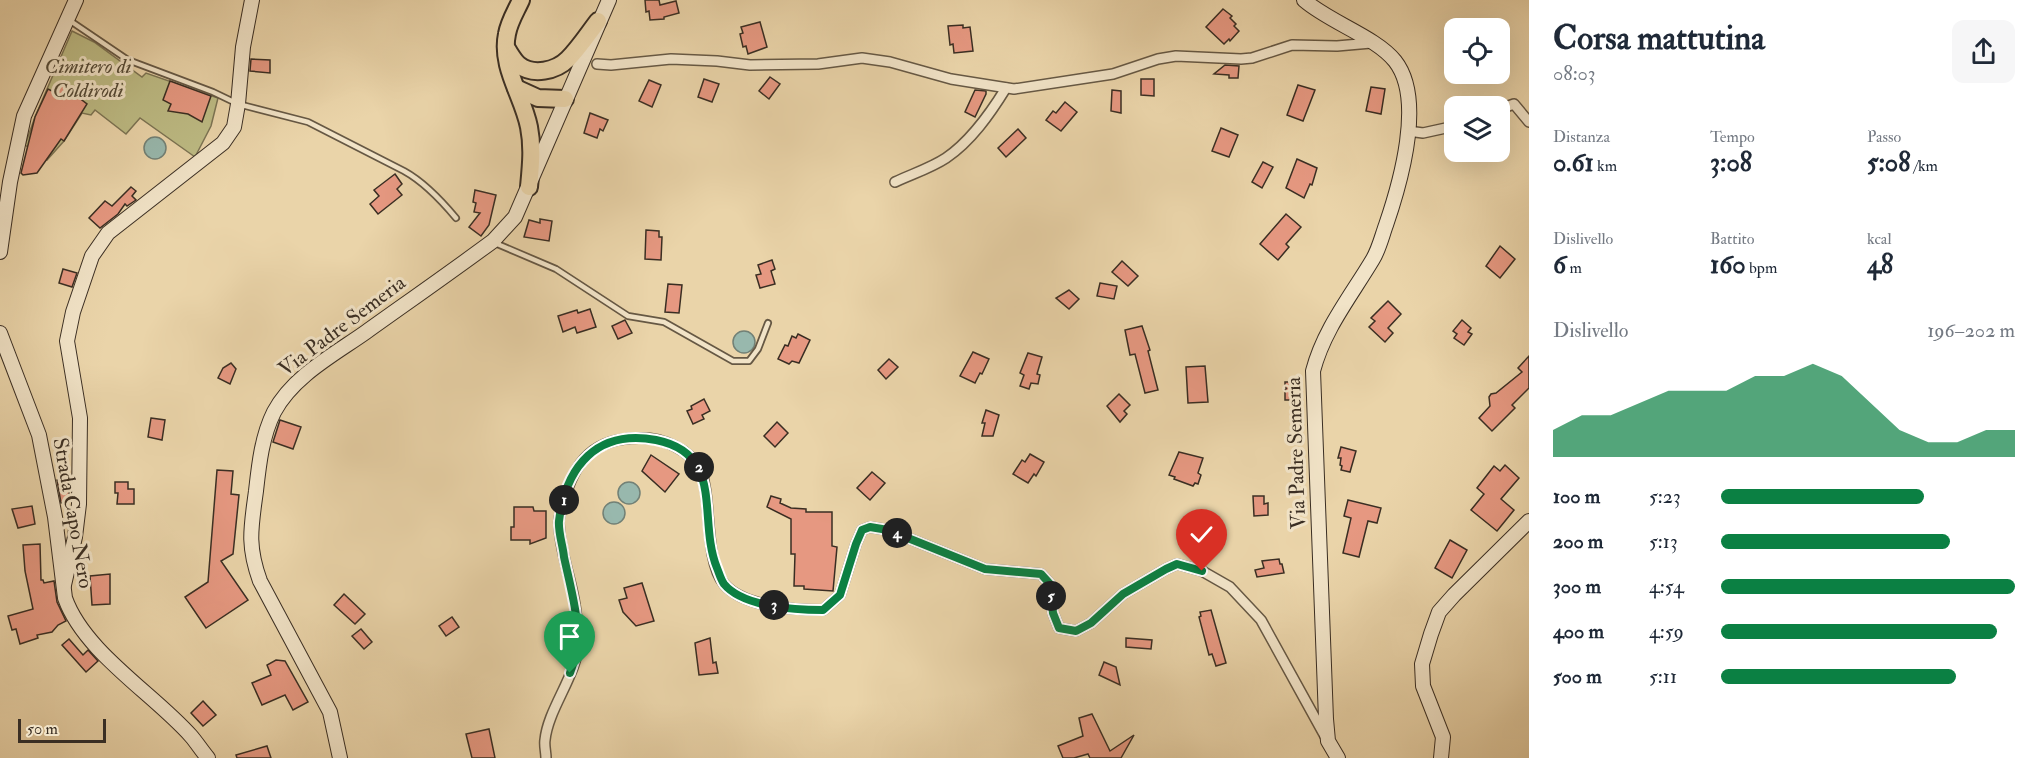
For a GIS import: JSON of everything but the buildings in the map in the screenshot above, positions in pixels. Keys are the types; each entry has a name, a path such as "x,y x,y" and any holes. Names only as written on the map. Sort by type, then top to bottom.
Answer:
{"highway":[{"path":"521,0 507,35 507,49 509,70 527,117 532,141 529,187"},
{"path":"534,71 548,70 567,60 598,21"},
{"path":"507,49 518,65 549,80 565,99"},
{"path":"516,88 538,98 565,99"}],"main road":[{"path":"0,252 10,183 24,116 76,0"},
{"path":"64,585 75,537 79,504 80,418 67,341 73,312 92,256 108,233 223,143 234,128 243,47 252,0"},
{"name":"Via Padre Semeria","path":"340,758 330,712 260,581 250,547 265,434 275,410 312,370 493,242 515,217 609,0"},
{"name":"Via Padre Semeria","path":"1304,0 1317,11 1384,50 1400,70 1407,98 1408,131 1398,189 1374,257 1325,336 1313,371 1328,741 1338,758"},
{"name":"Strada Capo Nero","path":"0,333 39,435 51,494 69,609 87,635 191,735 208,758"},
{"path":"1441,758 1443,737 1423,686 1422,664 1439,612 1504,543 1529,521"}],"street":[{"path":"597,64 611,65 671,59 750,65 818,64 862,58 900,64 951,79 1006,88 1032,87 1072,79 1094,78 1176,56 1241,59 1252,58 1292,45 1337,46 1371,43"},
{"path":"895,182 944,159 963,145 1006,88"},
{"path":"1510,105 1514,104 1529,122"},
{"path":"1408,131 1423,133 1444,128"},
{"path":"546,758 544,740 570,673 578,644 575,605 558,523 569,483 585,456 602,446 626,438 643,438 669,443 687,453 701,470 707,500 712,553 723,584 740,597 795,610 823,610 840,595 862,530 870,527 888,530 985,569 1041,574 1050,584 1053,613 1059,628 1076,631 1091,623 1123,594 1166,569 1177,564 1202,571 1230,587 1261,620 1328,741"}],"lane":[{"path":"67,19 128,60 213,92 238,104 308,122 404,171 443,202 456,218"},
{"path":"493,242 556,269 628,316 664,322 733,361 749,361 758,349 768,323"}],"green space":[{"name":"Cimitero di Coldirodi","path":"72,31 94,42 142,77 146,73 218,98 211,126 195,157 140,118 126,134 95,110 91,115 82,113 64,141 47,160 25,145"}],"water":[{"path":"155,137 163,140 166,148 163,156 155,159 147,156 144,148 147,140"},
{"path":"744,331 752,334 755,342 752,350 744,353 736,350 733,342 736,334"},
{"path":"629,482 637,485 640,493 637,501 629,504 621,501 618,493 621,485"},
{"path":"614,502 622,505 625,513 622,521 614,524 606,521 603,513 606,505"}],"route":[{"path":"570,673 578,644 575,605 558,523 569,483 585,456 602,446 626,438 643,438 669,443 687,453 701,470 707,500 709,536 714,561 723,584 740,597 795,610 823,610 840,595 862,530 870,527 888,530 985,569 1041,574 1050,584 1053,613 1059,628 1076,631 1091,623 1123,594 1166,569 1177,564 1202,571"}]}
